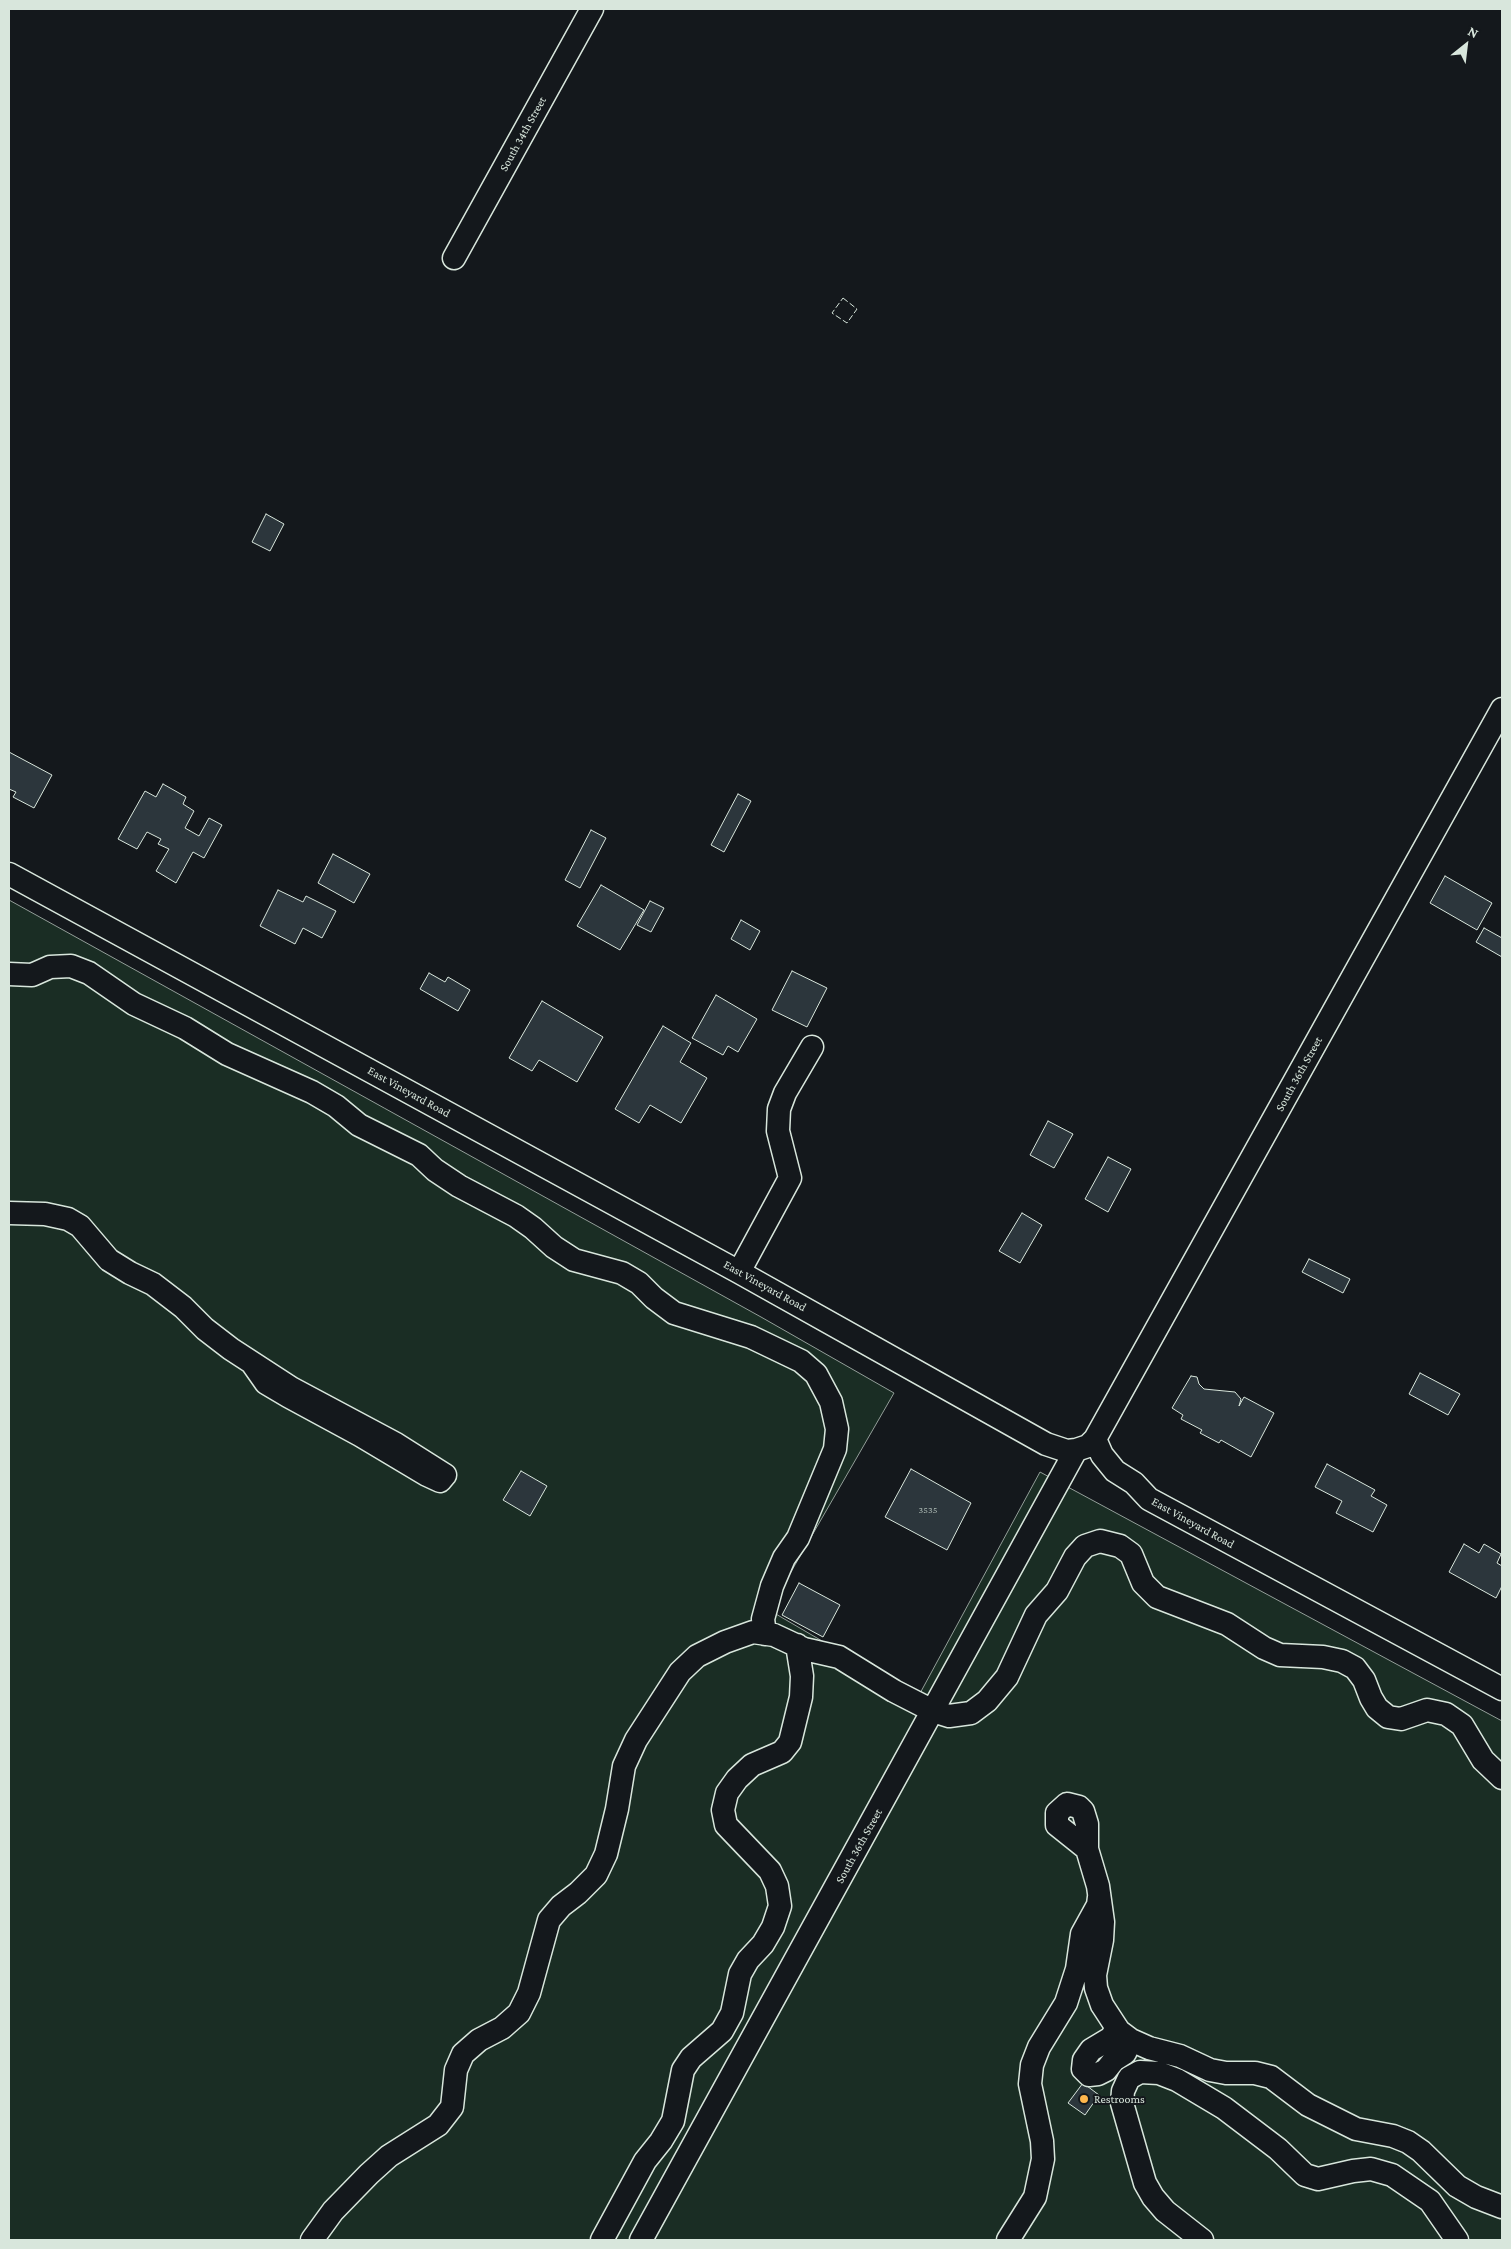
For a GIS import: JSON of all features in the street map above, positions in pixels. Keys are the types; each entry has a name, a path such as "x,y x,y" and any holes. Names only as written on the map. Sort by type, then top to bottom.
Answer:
{"street":[{"name":"South 34th Street","path":"454,258 592,9"},
{"name":"South 36th Street","path":"1095,1439 1502,709"},
{"name":"East Vineyard Road","path":"9,874 739,1272 1046,1444 1061,1449 1076,1450"},
{"path":"9,974 32,975 50,967 70,966 89,973 134,1004 185,1028 227,1054 312,1092 336,1106 359,1125 419,1155 435,1170 459,1186 516,1216 554,1247 574,1260 622,1273 639,1283 654,1298 674,1313 751,1337 801,1361 816,1374 830,1402 837,1428 835,1449 798,1538 784,1558 772,1586 763,1619 765,1634"},
{"path":"739,1272 790,1178 778,1131 779,1109 784,1093 812,1047"},
{"path":"9,1213 45,1214 68,1219 80,1226 109,1260 153,1284 183,1307 205,1329 252,1363 291,1388 396,1444 445,1475 440,1481 427,1475 360,1435 288,1396 266,1383 252,1363"},
{"path":"1076,1450 1088,1446 1095,1439"},
{"name":"East Vineyard Road","path":"1095,1439 1102,1455 1114,1471 1134,1483 1148,1499 1502,1689"},
{"name":"South 36th Street","path":"641,2240 1076,1450"},
{"path":"312,2240 333,2211 382,2162 438,2125 452,2107 456,2070 463,2054 479,2040 502,2028 519,2013 529,1993 549,1920 560,1906 578,1893 596,1875 606,1854 617,1809 624,1766 636,1740 680,1672 697,1656 726,1642 753,1632 774,1635 797,1645 838,1657 894,1691 933,1711 949,1716 971,1713 987,1701 1007,1677 1036,1615 1058,1591 1075,1557 1085,1546 1100,1541 1120,1546 1131,1554 1143,1584 1157,1598 1227,1624 1264,1648 1280,1655 1323,1657 1342,1661 1355,1668 1364,1680 1377,1708 1388,1717 1401,1718 1427,1710 1446,1714 1462,1725 1484,1760 1502,1778"},
{"path":"602,2240 644,2161 661,2141 673,2121 683,2070 691,2058 722,2031 732,2013 740,1974 748,1960 763,1944 773,1926 780,1906 777,1886 770,1871 726,1825 723,1810 727,1793 737,1779 752,1765 782,1752 790,1742 801,1697 802,1676 797,1645"},
{"path":"1087,1849 1099,1892 1103,1922 1102,1940 1094,1975 1096,1988 1102,2005 1124,2034 1149,2048 1180,2056 1210,2070 1226,2074 1255,2073 1271,2077 1308,2105 1356,2129 1393,2136 1408,2142 1421,2151 1457,2186 1476,2197 1502,2207"},
{"path":"1008,2240 1035,2197 1043,2159 1042,2141 1030,2084 1032,2065 1039,2047 1066,2003 1075,1977 1082,1934 1098,1905 1099,1892"},
{"path":"1202,2240 1165,2211 1153,2198 1145,2183 1122,2103 1123,2090 1129,2078 1140,2072 1159,2073 1177,2080 1224,2108 1278,2149 1305,2175 1318,2179 1371,2169 1392,2175 1430,2201 1456,2240"}],"green space":[{"path":"9,900 761,1317 894,1393 769,1610 918,1697 1040,1472 1502,1721 1502,2240 9,2240"}],"building":[{"path":"266,514 284,524 270,551 252,542"},
{"path":"9,752 52,775 34,808 13,797 16,792 9,789"},
{"path":"163,784 186,797 183,804 194,811 185,828 199,836 209,818 222,825 204,858 193,852 176,883 156,871 169,849 158,844 161,839 147,832 137,849 118,839 145,791 156,797"},
{"path":"738,794 751,801 724,852 711,845"},
{"path":"591,830 606,838 580,888 565,880"},
{"path":"333,854 370,874 354,903 318,883"},
{"path":"1445,876 1492,903 1477,930 1430,903"},
{"path":"601,885 644,910 620,950 577,926"},
{"path":"278,890 303,902 306,896 336,911 322,938 303,928 295,944 260,926"},
{"path":"650,901 664,908 651,932 637,925"},
{"path":"741,920 760,931 750,950 731,939"},
{"path":"1484,928 1502,938 1502,957 1476,942"},
{"path":"792,971 827,988 807,1027 772,1010"},
{"path":"429,973 445,982 448,977 470,990 458,1011 420,989"},
{"path":"716,995 757,1019 738,1052 728,1046 723,1055 692,1038"},
{"path":"542,1001 603,1037 577,1082 539,1060 532,1071 509,1058"},
{"path":"663,1026 691,1043 680,1062 707,1078 681,1123 650,1105 639,1123 615,1109"},
{"path":"1048,1121 1073,1134 1054,1168 1030,1155"},
{"path":"1108,1157 1131,1169 1108,1212 1085,1199"},
{"path":"1022,1213 1042,1225 1020,1263 999,1251"},
{"path":"1309,1259 1350,1279 1343,1293 1302,1272"},
{"path":"1420,1373 1460,1394 1448,1415 1409,1394"},
{"path":"1191,1376 1197,1377 1199,1384 1204,1389 1235,1392 1241,1399 1239,1406 1244,1397 1274,1413 1251,1457 1221,1440 1219,1443 1200,1433 1202,1430 1181,1419 1183,1415 1172,1408"},
{"path":"1327,1464 1375,1490 1371,1496 1387,1505 1373,1532 1336,1513 1342,1501 1315,1487"},
{"path":"911,1469 971,1503 947,1550 885,1517"},
{"path":"521,1471 547,1486 530,1516 503,1500"},
{"path":"1464,1544 1479,1553 1484,1544 1501,1554 1497,1563 1502,1566 1502,1586 1496,1598 1449,1572"},
{"path":"799,1583 840,1605 823,1637 782,1615"},
{"name":"Restrooms","path":"1083,2083 1099,2095 1085,2115 1068,2103"}],"fence":[{"path":"843,298 857,309 847,323 832,313 843,298"}],"place":[{"name":"Restrooms","path":"1084,2099"}]}
